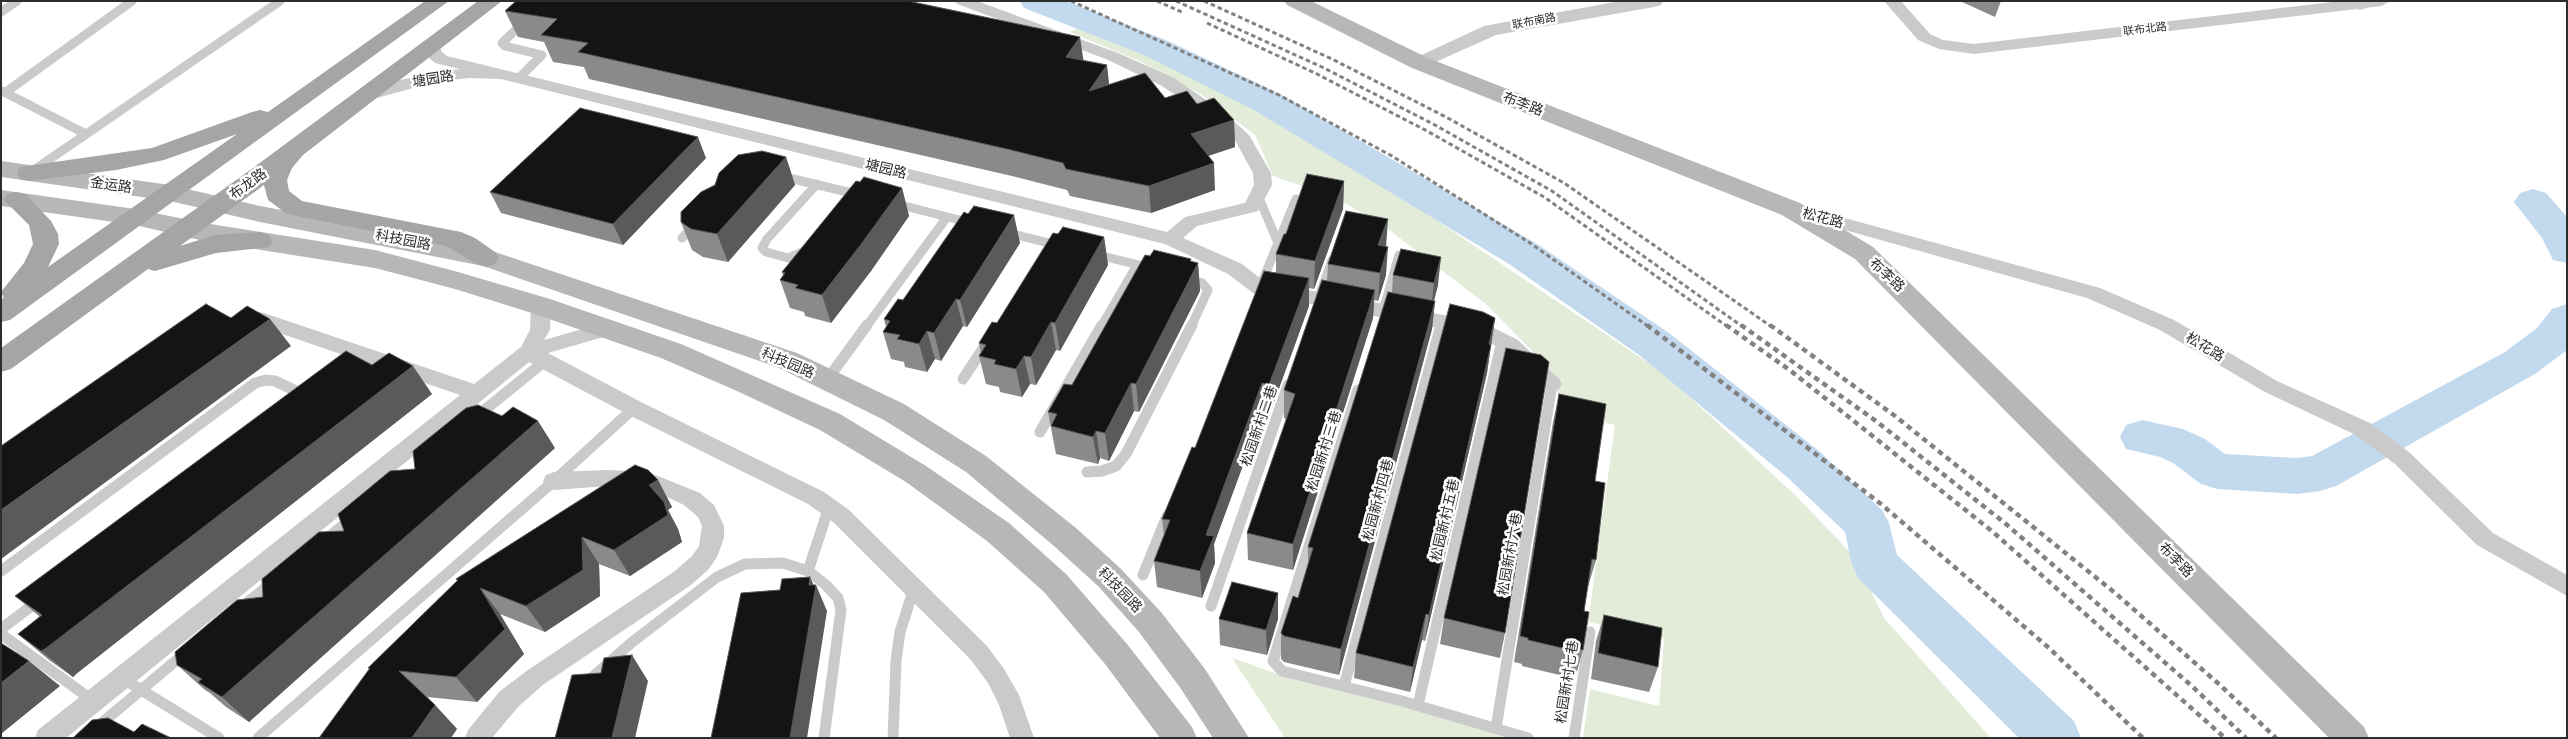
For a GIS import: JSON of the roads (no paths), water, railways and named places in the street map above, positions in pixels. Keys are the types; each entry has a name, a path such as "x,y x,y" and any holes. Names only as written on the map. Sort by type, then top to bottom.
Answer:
{"main road":[{"path":"1,313 439,1"},
{"name":"布龙路","path":"7,358 303,143 492,1"},
{"name":"布李路","path":"1294,1 1420,64 1791,209 1864,253 2352,738"},
{"path":"29,173 156,155 294,105"},
{"path":"303,143 281,165 277,173 275,185 277,194 288,204 296,208 452,238 466,244 486,258"},
{"name":"金运路","path":"1,169 170,193 221,203"},
{"path":"1,306 35,267 46,244 45,234 39,221 9,199"},
{"name":"金运路","path":"9,199 135,217 187,228"},
{"name":"科技园路","path":"221,203 260,214 486,258 787,360 894,412 976,464 1086,556 1129,597 1192,679 1232,738"},
{"name":"科技园路","path":"187,228 375,259 541,306 671,352 830,422 916,474 979,518 1055,583 1116,654 1180,738"},
{"path":"118,279 165,258 190,250 230,242 260,240"},
{"path":"1,321 17,322 27,329 26,340 7,358"}],"street":[{"path":"962,1 1112,56 1168,82 1218,116 1243,139 1262,173 1263,185 1259,198 1252,206 1240,211 1209,215 1190,220 1170,240"},
{"name":"联布南路","path":"1420,64 1491,30 1654,1"},
{"name":"联布北路","path":"1892,1 1913,28 1924,37 1938,44 1974,49 2382,1"},
{"name":"塘园路","path":"432,46 434,54 448,62 1170,240 1235,269 1258,292"},
{"name":"塘园路","path":"366,96 390,88 435,78 478,73 501,74"},
{"name":"松花路","path":"1791,209 2093,293 2167,325 2270,386 2363,429 2402,458 2485,539 2567,586"},
{"path":"1258,292 1381,315 1464,326 1511,345 1552,384"},
{"path":"537,357 541,306"},
{"path":"228,320 244,317 257,318 476,393"},
{"path":"47,738 476,393 537,357 607,329"},
{"path":"537,357 829,507 979,652 996,676 1010,703 1022,738"},
{"path":"478,738 509,699 536,677 683,578 700,563 709,550 714,538 713,526 706,511 692,499 670,488 648,481 608,478 554,481"}],"lane":[{"path":"1,12 17,1"},
{"path":"86,134 4,92 132,1"},
{"path":"29,173 280,1"},
{"path":"519,78 542,55 505,46 502,43 533,14"},
{"path":"772,173 817,184 850,197 877,199 989,228 1047,247 1074,249 1202,283 1208,290 1206,297 1126,454 1116,466 1102,471 1087,472"},
{"path":"812,241 800,254 788,258 766,252 762,248 767,239 817,184"},
{"path":"1259,198 1278,243"},
{"path":"1258,292 1296,200"},
{"path":"682,238 702,217"},
{"path":"827,380 947,217"},
{"path":"1317,304 1334,253"},
{"path":"1381,315 1399,255"},
{"path":"1040,432 1137,265"},
{"name":"松园新村四巷","path":"1344,686 1442,322"},
{"path":"963,379 994,331"},
{"name":"松园新村五巷","path":"1418,705 1502,341"},
{"path":"468,424 537,357"},
{"name":"松园新村二巷","path":"1211,606 1292,373"},
{"name":"松园新村三巷","path":"1344,686 1282,671 1272,661 1362,376"},
{"path":"1,571 255,383 275,380 296,391 296,404 292,409"},
{"name":"松园新村六巷","path":"1496,728 1552,384"},
{"path":"258,738 554,481 634,408"},
{"path":"1143,575 1173,502"},
{"path":"808,571 829,507"},
{"path":"313,550 359,512"},
{"path":"582,690 589,678 717,577 745,564 763,562 783,564 808,571 826,585 838,598 841,610 824,738"},
{"path":"235,613 282,575"},
{"path":"893,738 896,661 900,632 914,588"},
{"path":"1,629 49,593"},
{"name":"松园新村七巷","path":"1574,738 1590,632"},
{"path":"1,634 92,700"},
{"path":"84,738 196,644"},
{"path":"121,677 142,688 219,738"},
{"path":"1344,686 1418,705 1528,738"}],"waterway":[{"path":"1036,1 1156,48 1267,102 1523,254 1654,344 1803,464 1866,523 1876,565 2055,738"},
{"path":"2533,202 2559,233 2567,250"},
{"path":"2142,437 2167,441 2189,451 2217,471 2297,476 2320,473 2520,363 2552,339 2567,319"}],"railway":[{"path":"1071,1 1279,95 1392,156 1530,243 1649,327"},
{"path":"1157,1 1184,13"},
{"path":"1176,1 1322,67 1435,125 1552,191 1743,327"},
{"path":"1204,1 1332,59 1446,117 1564,183 1772,327"},
{"path":"1207,23 1315,73 1427,131 1544,197 1728,327"},
{"path":"1647,325 1881,504 2049,648 2143,738"},
{"path":"1726,325 1791,371 1993,532 2225,738"},
{"path":"1741,325 1876,421 2006,524 2193,687 2246,738"},
{"path":"1770,325 1895,416 2114,592 2220,685 2276,738"}]}
